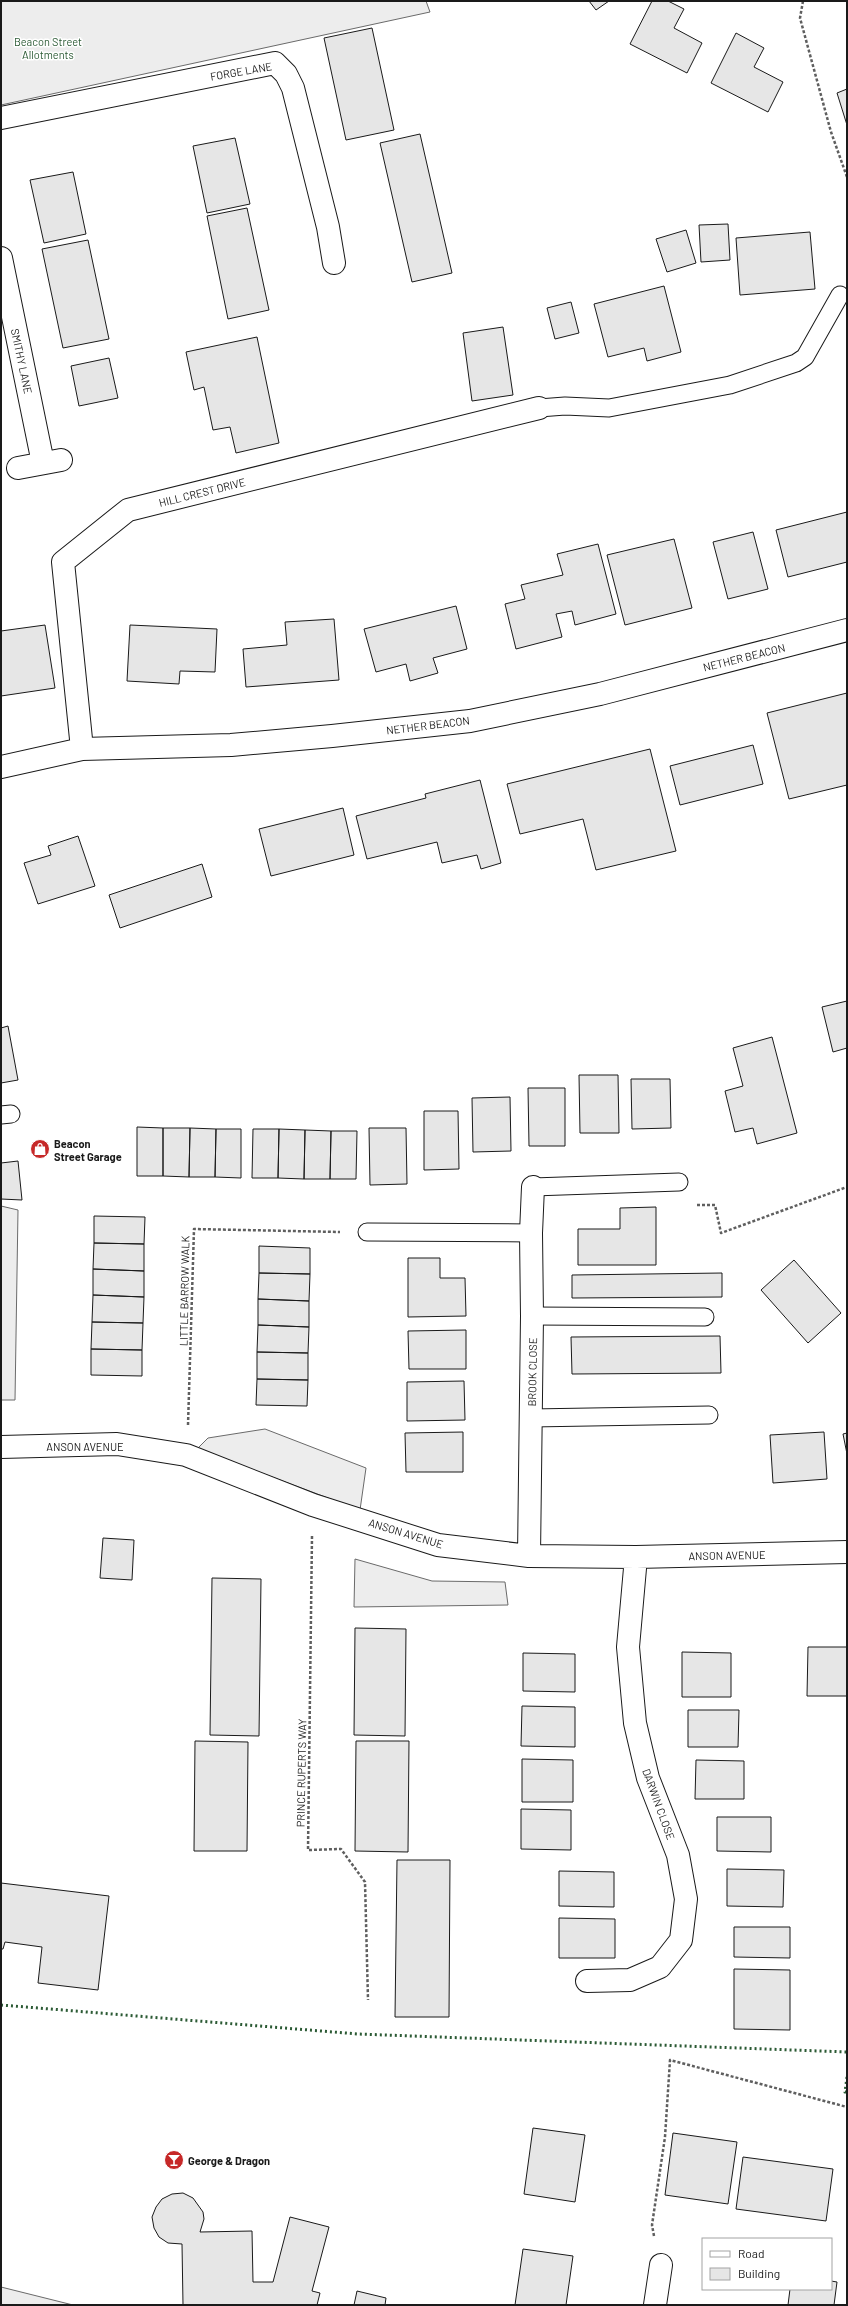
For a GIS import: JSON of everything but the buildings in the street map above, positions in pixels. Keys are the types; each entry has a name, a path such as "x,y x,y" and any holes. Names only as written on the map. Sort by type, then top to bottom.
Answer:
{"street":[{"name":"FORGE LANE","path":"1,118 275,63 286,74 293,88 328,227 334,263"},
{"name":"SMITHY LANE","path":"1,258 52,462 18,468"},
{"name":"HILL CREST DRIVE","path":"82,749 63,562 128,510 539,408"},
{"name":"NETHER BEACON","path":"1,767 82,749 231,745 470,721 600,694 847,630"},
{"name":"BROOK CLOSE","path":"529,1556 532,1316 530,1233 533,1187"},
{"name":"ANSON AVENUE","path":"1,1447 117,1444 186,1455 313,1504 438,1545 529,1556 636,1557 847,1552"},
{"name":"DARWIN CLOSE","path":"587,1981 630,1980 660,1967 681,1940 686,1899 678,1855 648,1778 635,1724 628,1647 636,1557"},
{"path":"655,2305 661,2265"}],"lane":[{"path":"539,408 565,406 609,408 730,385 796,363 805,357 840,295"},
{"path":"533,1187 679,1182"},
{"path":"367,1232 530,1233"},
{"path":"532,1316 705,1317"},
{"path":"531,1418 709,1415"}],"path":[{"path":"802,1 800,18 831,132 847,177"},
{"name":"LITTLE BARROW WALK","path":"186,1455 190,1403 194,1229 367,1232"},
{"name":"PRINCE RUPERTS WAY","path":"313,1504 308,1850 341,1849 365,1882 368,2000"},
{"path":"661,2265 652,2225 665,2136 670,2060 847,2108"}],"shaded area":[{"name":"Beacon Street Allotments","path":"1,1 426,1 430,12 1,105"},
{"path":"1,1206 18,1210 15,1400 1,1400"},
{"path":"265,1429 366,1468 360,1510 197,1449 208,1438"},
{"path":"355,1559 432,1581 505,1582 508,1605 354,1607"},
{"path":"1,2287 73,2305 1,2305"}],"hedge":[{"path":"1,2005 358,2034 847,2052"},
{"path":"847,2077 845,2092 847,2092"}],"place":[{"name":"Beacon Street Garage","path":"40,1149"},
{"name":"George & Dragon","path":"174,2160"}]}
